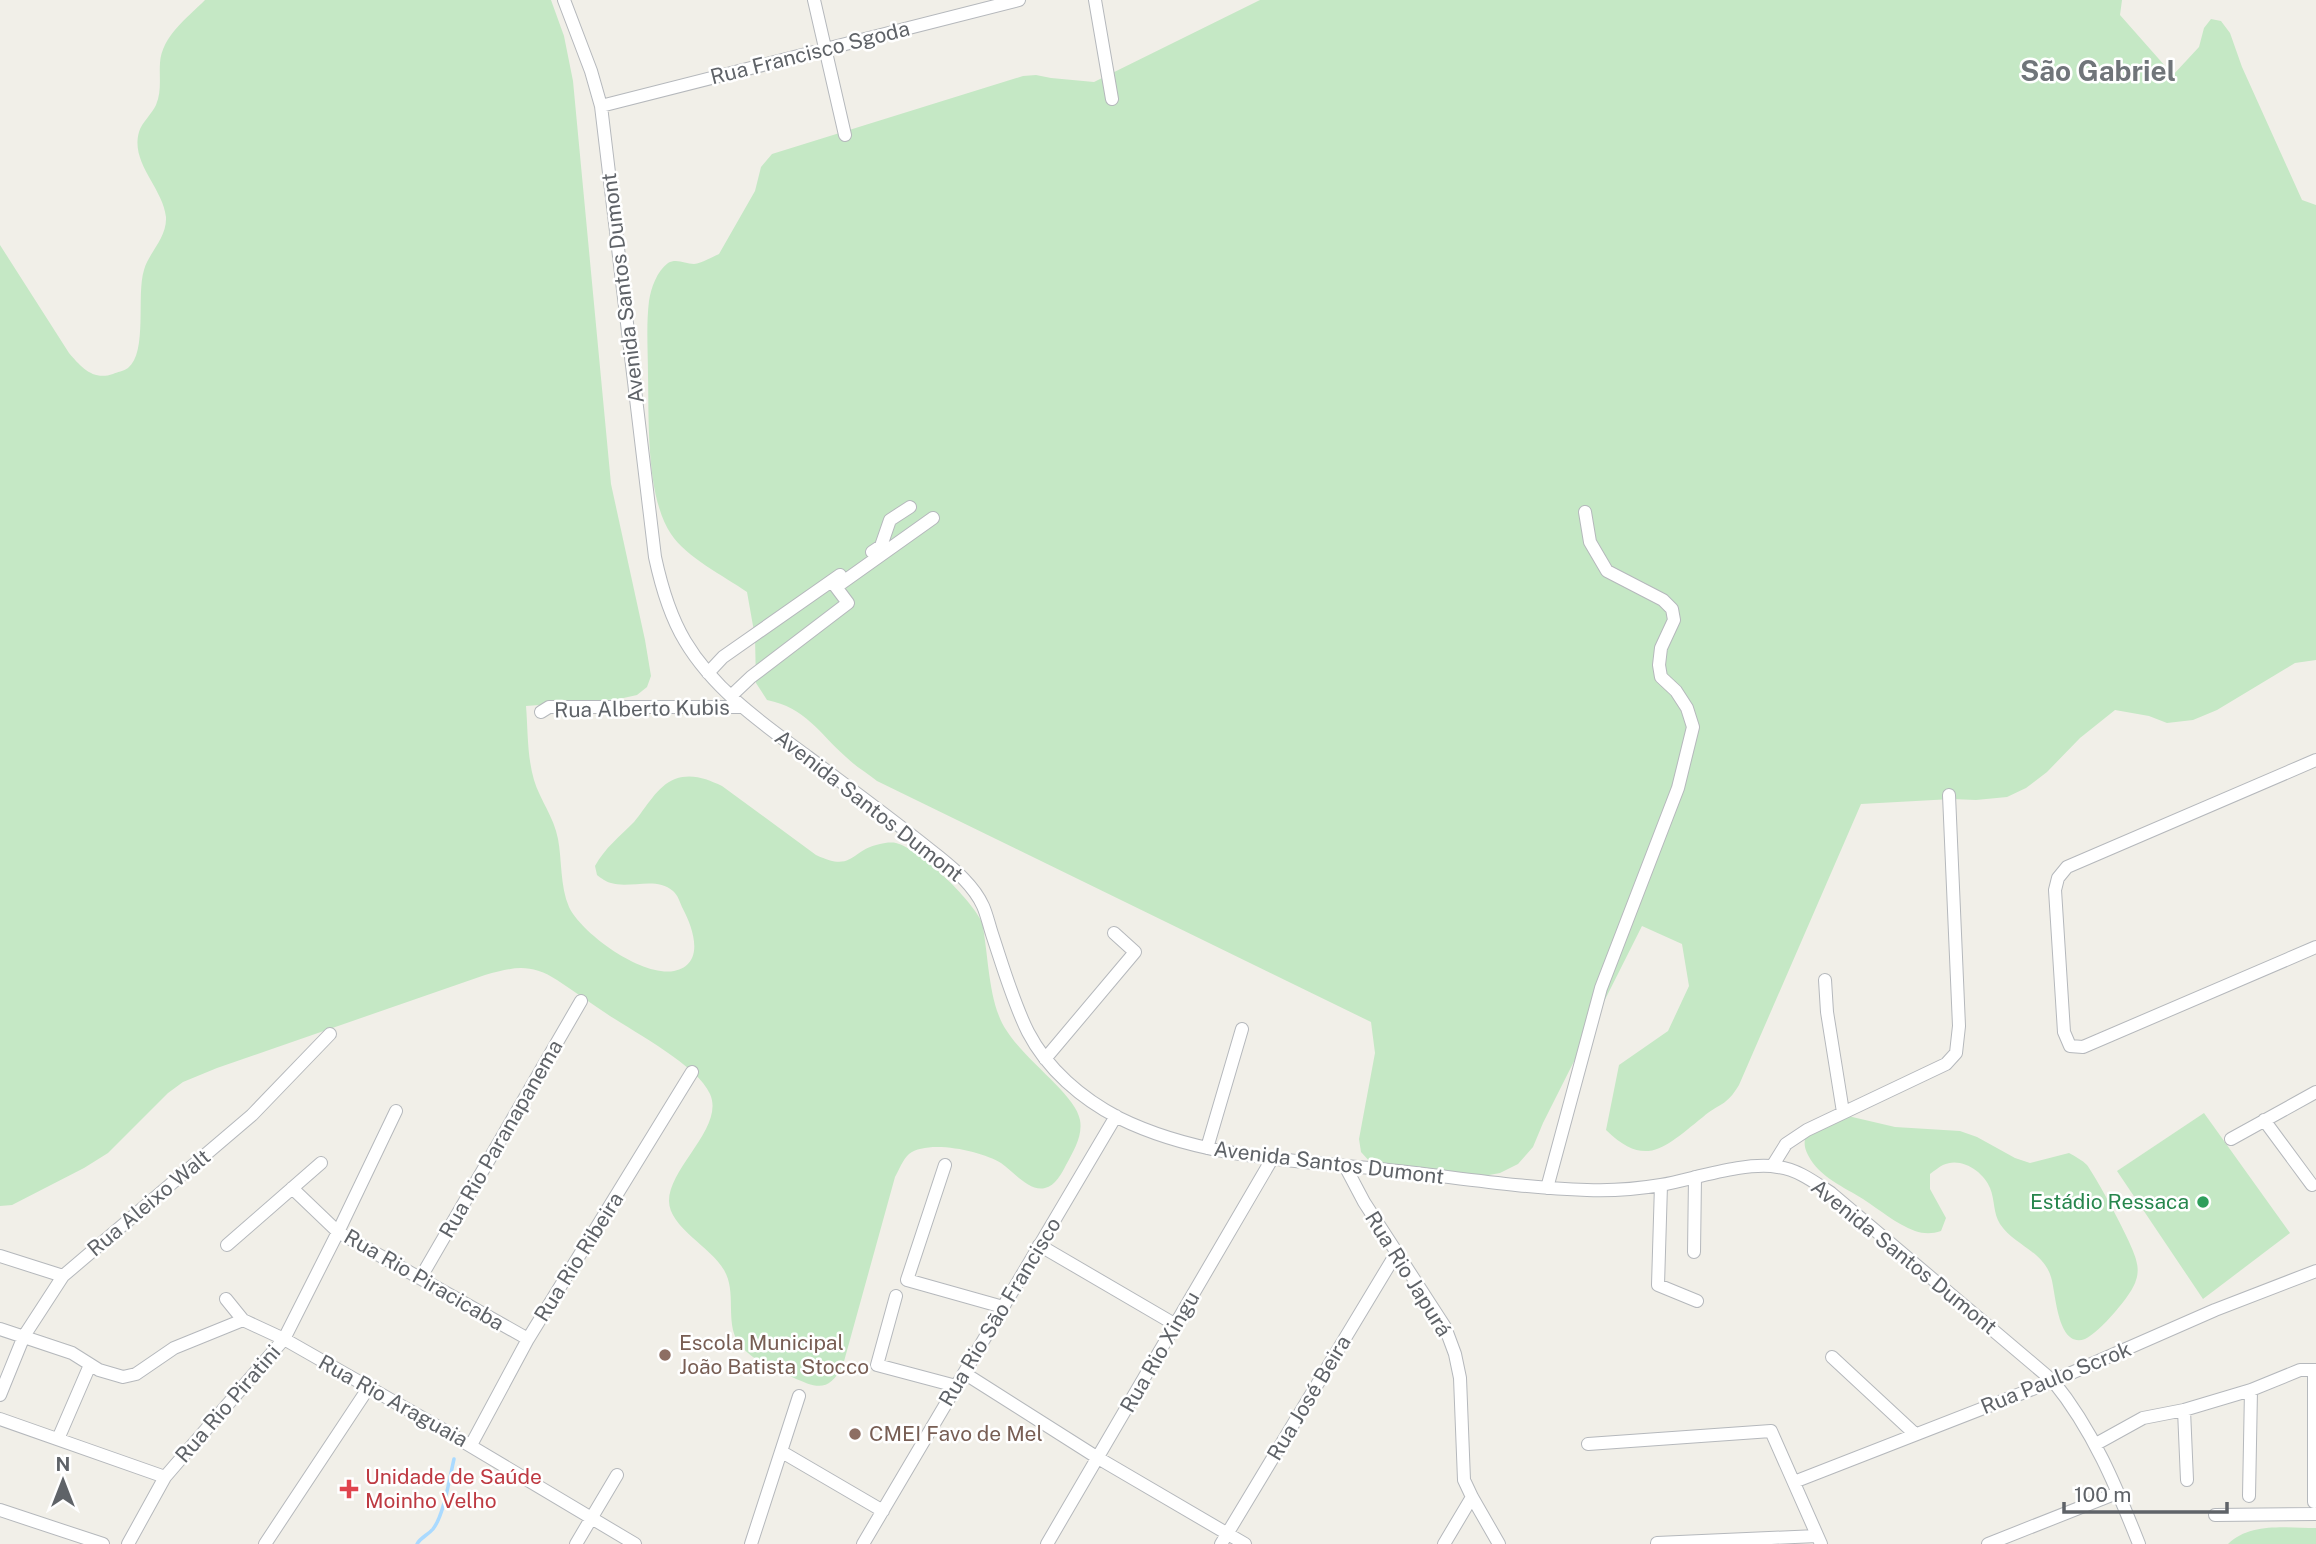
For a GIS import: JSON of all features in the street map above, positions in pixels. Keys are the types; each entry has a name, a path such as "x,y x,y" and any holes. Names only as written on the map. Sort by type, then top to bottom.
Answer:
{"street":[{"name":"Avenida Santos Dumont","path":"564,0 592,71 601,106 655,557 659,577 684,639 708,673 743,707 905,829 967,883 983,905 1028,1032 1045,1059 1074,1089 1116,1116 1173,1139 1272,1160 1547,1188 1610,1190 1661,1185 1748,1168 1773,1166 1790,1169 1808,1177 1831,1193 2053,1381 2070,1402 2096,1444 2139,1544"},
{"path":"814,0 845,135"},
{"name":"Rua Francisco Sgoda","path":"601,106 1019,0"},
{"path":"1096,0 1112,99"},
{"path":"708,673 723,657 881,546 890,520 910,507"},
{"path":"1547,1188 1601,988 1678,788 1693,727 1687,708 1676,691 1661,677 1661,648 1674,620 1672,609 1663,600 1607,570 1590,542 1585,512"},
{"path":"732,695 751,677 848,603 836,587 933,518"},
{"name":"Rua Alberto Kubis","path":"541,712 549,707 743,707"},
{"path":"2316,760 2067,867 2058,878 2055,890 2064,1032 2070,1046 2083,1048 2316,947"},
{"path":"1773,1166 1786,1144 1807,1130 1947,1064 1956,1053 1959,1026 1950,794"},
{"path":"1045,1059 1135,952 1114,933"},
{"path":"1825,980 1827,1012 1843,1112"},
{"name":"Rua Rio Paranapanema","path":"421,1278 582,1001"},
{"path":"1207,1148 1242,1029"},
{"name":"Rua Aleixo Walt","path":"0,1395 24,1336 63,1276 252,1115 330,1034"},
{"name":"Rua Rio Ribeira","path":"471,1445 528,1339 692,1072"},
{"path":"2231,1139 2316,1092"},
{"name":"Rua Rio Piratini","path":"128,1544 165,1477 284,1339 396,1111"},
{"name":"Rua Rio São Francisco","path":"863,1544 1116,1116"},
{"path":"2264,1120 2312,1185"},
{"name":"Rua Rio Xingu","path":"1047,1544 1272,1160"},
{"path":"228,1245 321,1163"},
{"path":"945,1165 907,1280 1003,1307"},
{"name":"Rua Rio Japurá","path":"1345,1166 1364,1202 1445,1327 1461,1378 1464,1480 1499,1544"},
{"path":"1695,1177 1695,1252"},
{"path":"1661,1185 1658,1285 1697,1301"},
{"name":"Rua Rio Piracicaba","path":"292,1188 338,1232 528,1339"},
{"path":"1039,1245 1176,1325"},
{"name":"Rua José Beira","path":"1224,1538 1397,1252"},
{"path":"0,1255 63,1276"},
{"name":"Rua Paulo Scrok","path":"1794,1482 2053,1381 2215,1310 2316,1271"},
{"path":"896,1296 877,1365 956,1386"},
{"name":"Rua Rio Araguaia","path":"226,1300 243,1320 284,1339 471,1445 635,1544"},
{"path":"0,1329 72,1353 90,1365 123,1377 136,1374 174,1348 243,1320"},
{"path":"1832,1357 1915,1434"},
{"path":"58,1439 90,1365"},
{"path":"2096,1444 2143,1418 2184,1410 2251,1390 2300,1370 2315,1370 2315,1508 2215,1515"},
{"path":"964,1373 1224,1538 1245,1544"},
{"path":"265,1544 369,1387"},
{"path":"2249,1496 2251,1390"},
{"path":"751,1544 799,1396"},
{"path":"2184,1410 2186,1480"},
{"path":"0,1419 165,1477"},
{"path":"1588,1444 1771,1431 1819,1540 1657,1543"},
{"path":"782,1452 883,1511"},
{"path":"576,1544 617,1475"},
{"path":"1987,1544 2117,1493"},
{"path":"1444,1544 1472,1497"},
{"path":"0,1510 103,1544"}],"green space":[{"path":"205,0 551,0 564,36 573,81 611,484 651,676 647,687 637,695 619,699 526,706 532,771 556,831 564,890 569,907 576,918 599,941 630,961 661,971 674,971 690,961 694,953 693,935 675,893 659,884 609,882 597,875 595,866 657,792 669,782 681,777 699,778 722,786 816,855 828,860 845,861 870,847 896,843 931,865 956,888 976,912 982,922 995,1005 1006,1030 1076,1109 1081,1126 1077,1144 1058,1179 1045,1188 1033,1187 1001,1163 969,1151 929,1147 907,1156 895,1177 843,1365 828,1384 816,1386 801,1381 762,1363 743,1348 734,1334 730,1288 724,1270 683,1228 671,1210 671,1188 710,1120 713,1107 710,1094 703,1083 665,1051 557,980 530,969 513,969 485,975 183,1082 168,1093 108,1153 12,1205 0,1206 0,245 78,363 99,376 128,368 134,360 140,337 144,270 166,225 164,206 139,154 139,132 158,100 160,63 165,44 176,28"},
{"path":"1260,0 2122,0 2120,15 2173,75 2199,47 2204,28 2211,19 2221,21 2230,33 2242,67 2302,200 2316,205 2316,660 2295,663 2217,710 2193,720 2167,723 2149,716 2115,710 2080,738 2047,772 2026,788 2007,797 1861,804 1739,1085 1726,1101 1667,1144 1645,1151 1633,1149 1606,1130 1619,1065 1668,1031 1689,986 1682,944 1642,926 1533,1147 1518,1164 1500,1173 1462,1180 1371,1163 1361,1152 1359,1139 1375,1053 1371,1022 877,781 802,715 767,700 756,683 755,637 747,592 686,551 671,534 657,500 650,458 647,329 653,285 668,263 678,261 694,264 719,254 755,191 761,167 772,154 1023,76 1094,82"},
{"name":"Estádio Ressaca","path":"2204,1113 2290,1233 2203,1299 2117,1171"},
{"path":"1848,1116 1895,1127 1960,1131 2030,1163 2069,1153 2087,1165 2124,1230 2138,1267 2134,1286 2122,1303 2091,1335 2076,1340 2069,1336 2059,1317 2047,1268 2000,1224 1992,1193 1983,1176 1977,1171 1964,1164 1950,1163 1930,1174 1930,1189 1946,1218 1941,1231 1922,1233 1901,1225 1832,1181 1819,1169 1805,1149 1808,1129"},
{"path":"2316,1528 2316,1544 2228,1544 2247,1532 2258,1529"}],"waterway":[{"path":"417,1544 437,1523 454,1459"}],"place":[{"name":"Estádio Ressaca","path":"2203,1202"},
{"name":"Escola Municipal João Batista Stocco","path":"665,1355"},
{"name":"CMEI Favo de Mel","path":"855,1434"},
{"name":"Unidade de Saúde Moinho Velho","path":"349,1489"}],"district":[{"name":"São Gabriel","path":"2098,71"}]}
